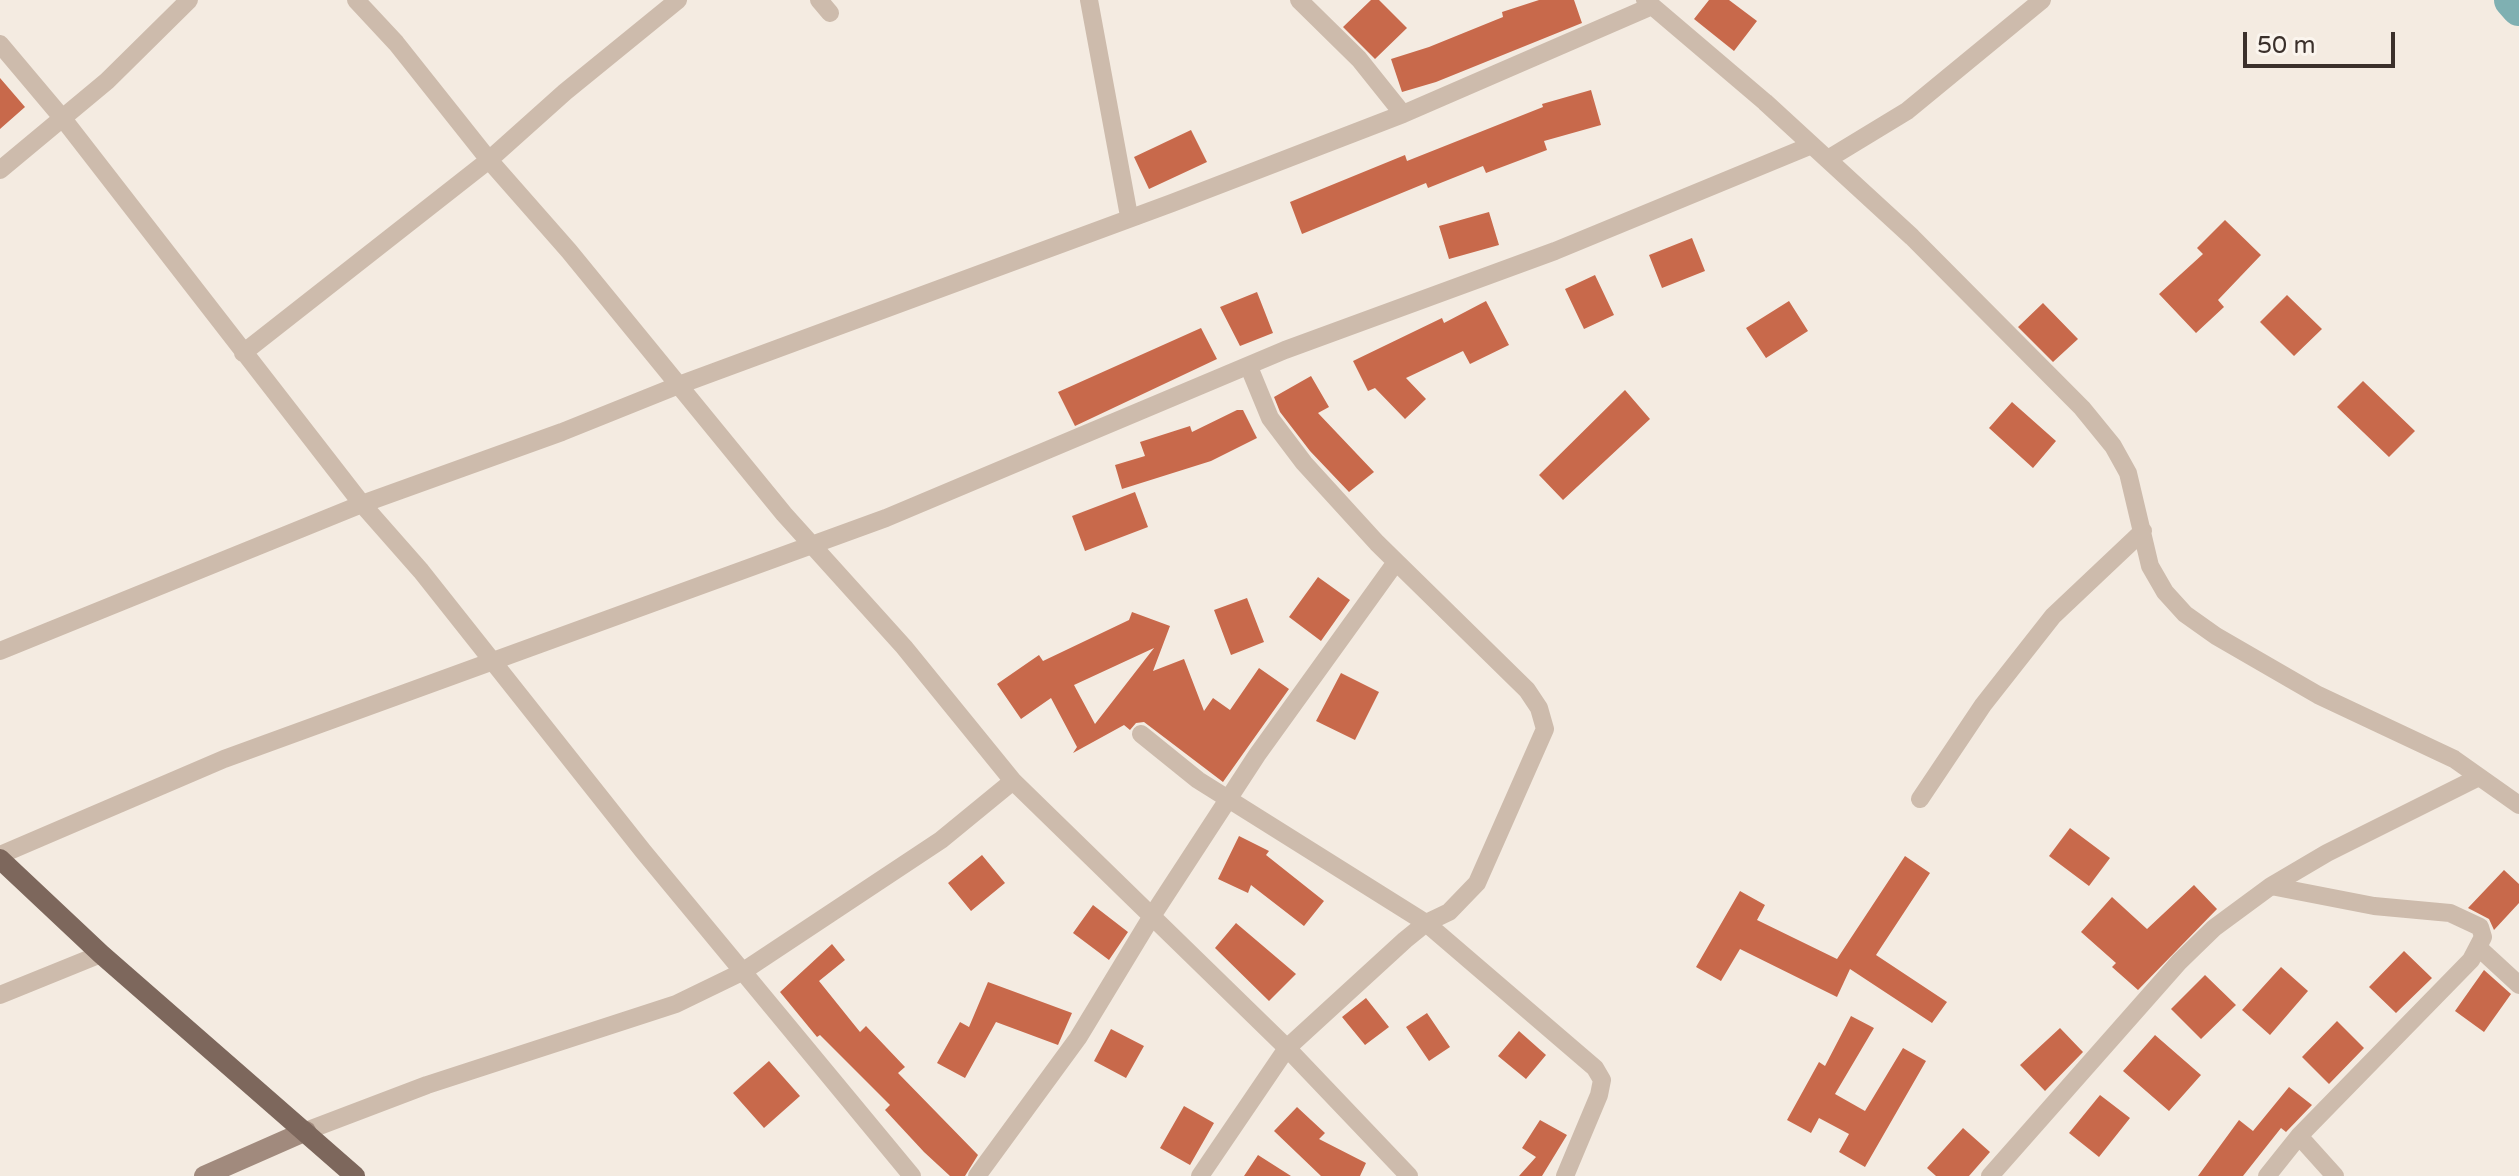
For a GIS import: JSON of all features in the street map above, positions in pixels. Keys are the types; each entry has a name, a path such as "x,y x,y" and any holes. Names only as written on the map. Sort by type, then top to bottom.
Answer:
{"main road":[{"path":"0,857 101,954 355,1176"},
{"path":"204,1176 306,1131"}],"street":[{"path":"0,170 64,120 157,35 189,0"},
{"path":"356,0 396,43 489,160 812,546 904,647 1013,781 1287,1048 1409,1176"},
{"path":"243,353 489,160 565,92 678,0"},
{"path":"1089,0 1129,216"},
{"path":"1299,0 1359,59 1403,114"},
{"path":"1828,159 1907,111 2042,0"},
{"path":"0,651 362,504 562,432 679,385 1403,114 1649,3 1828,159 2003,326 2098,427 2128,473 2150,566 2165,592 2185,614 2216,636 2318,695 2427,745 2519,805"},
{"path":"0,44 64,120 362,504 493,660 742,972 912,1176"},
{"path":"0,857 154,786 812,546 1285,350 1555,251 1812,145"},
{"path":"1200,1176 1287,1048 1426,923 1449,912 1477,883 1545,729 1539,708 1527,690 1396,562 1304,463 1270,418 1249,367"},
{"path":"1920,799 1983,705 2053,616 2143,531"},
{"path":"977,1176 1078,1038 1152,916 1327,653 1396,562"},
{"path":"1141,734 1229,800 1426,923 1583,1056 1602,1080 1565,1176"},
{"path":"1990,1176 2179,962 2214,928 2271,886 2327,853 2443,799 2479,777"},
{"path":"306,1131 427,1085 676,1004 742,972 941,840 1013,781"},
{"path":"2267,1176 2299,1136 2480,949 2483,937 2480,927 2459,916 2374,906 2271,886"},
{"path":"2480,949 2519,985"},
{"path":"0,995 101,954"},
{"path":"2299,1136 2335,1176"}],"building":[{"path":"1371,0 1379,0 1407,28 1375,59 1343,27"},
{"path":"1539,0 1574,0 1582,23 1436,82 1402,92 1391,59 1429,47 1503,17 1502,12"},
{"path":"1709,0 1729,0 1757,21 1734,51 1694,19"},
{"path":"0,78 25,107 0,129"},
{"path":"1591,90 1601,125 1544,141 1547,150 1486,173 1483,166 1428,188 1426,183 1302,234 1290,202 1405,155 1407,161 1543,107 1542,104"},
{"path":"1191,130 1207,162 1149,189 1134,157"},
{"path":"1489,212 1499,245 1449,259 1439,226"},
{"path":"2225,220 2261,255 2218,300 2224,307 2196,333 2159,294 2203,254 2197,248"},
{"path":"1692,238 1705,271 1662,288 1649,255"},
{"path":"1595,275 1614,315 1584,329 1565,289"},
{"path":"1257,292 1273,333 1240,346 1220,307"},
{"path":"2287,295 2322,329 2294,356 2260,322"},
{"path":"1486,301 1509,345 1470,364 1463,351 1406,378 1426,399 1405,419 1375,388 1368,391 1353,361 1442,318 1444,323"},
{"path":"1789,301 1808,331 1766,358 1746,328"},
{"path":"2043,303 2078,339 2053,362 2018,327"},
{"path":"1201,328 1217,359 1075,426 1058,392"},
{"path":"1311,376 1329,407 1318,413 1374,472 1349,492 1310,451 1280,412 1274,397"},
{"path":"2363,381 2415,431 2389,457 2337,407"},
{"path":"1625,390 1650,419 1563,500 1539,475"},
{"path":"2012,402 2056,441 2033,468 1989,428"},
{"path":"1243,410 1257,438 1211,461 1122,489 1115,465 1145,456 1140,442 1190,426 1192,432"},
{"path":"1135,492 1148,527 1085,551 1072,516"},
{"path":"1318,577 1350,600 1321,641 1289,617"},
{"path":"1247,598 1264,642 1231,655 1214,610"},
{"path":"1132,612 1170,626 1153,671 1184,659 1204,711 1213,698 1230,710 1259,668 1289,689 1223,782 1144,722 1136,723 1130,730 1124,725 1073,753 1077,747 1051,698 1021,719 997,684 1039,655 1043,661 1129,620","holes":["1154,648 1095,724 1074,685"]},
{"path":"1341,673 1379,692 1355,740 1316,721"},
{"path":"2070,828 2110,858 2089,886 2049,856"},
{"path":"1239,836 1269,851 1266,855 1324,901 1304,926 1251,885 1248,893 1218,879"},
{"path":"982,855 1005,883 971,911 948,883"},
{"path":"1905,856 1930,873 1876,955 1947,1002 1932,1023 1850,969 1837,997 1740,949 1721,981 1696,967 1740,891 1765,905 1757,920 1837,959"},
{"path":"2504,870 2519,884 2519,903 2494,930 2489,919 2468,908"},
{"path":"2194,885 2217,909 2138,990 2112,967 2116,963 2081,932 2112,897 2147,929"},
{"path":"1093,905 1128,932 1109,960 1073,933"},
{"path":"1236,923 1296,974 1269,1001 1215,948"},
{"path":"832,944 845,960 819,981 860,1032 866,1026 905,1067 898,1073 978,1155 965,1176 950,1176 924,1152 885,1110 890,1105 820,1035 817,1037 780,992"},
{"path":"2404,951 2432,978 2396,1013 2369,987"},
{"path":"2281,967 2308,991 2270,1035 2242,1010"},
{"path":"2484,970 2511,994 2484,1032 2455,1011"},
{"path":"2205,975 2236,1005 2201,1039 2171,1009"},
{"path":"988,982 1072,1013 1058,1045 996,1022 965,1078 937,1063 960,1022 969,1027"},
{"path":"1366,998 1389,1027 1365,1045 1342,1017"},
{"path":"1427,1013 1450,1047 1429,1061 1406,1027"},
{"path":"1851,1016 1874,1028 1835,1094 1865,1111 1903,1048 1926,1061 1865,1167 1839,1152 1849,1134 1819,1118 1811,1133 1787,1120 1819,1062 1825,1066"},
{"path":"2337,1021 2364,1048 2329,1084 2302,1057"},
{"path":"2060,1028 2083,1052 2045,1091 2020,1065"},
{"path":"1111,1029 1144,1046 1126,1078 1094,1061"},
{"path":"1519,1031 1546,1055 1526,1079 1498,1056"},
{"path":"2155,1035 2201,1075 2169,1111 2123,1071"},
{"path":"769,1061 800,1096 764,1128 733,1093"},
{"path":"2289,1087 2312,1105 2286,1132 2281,1128 2243,1176 2198,1176 2239,1120 2253,1131"},
{"path":"2100,1095 2130,1118 2099,1157 2069,1133"},
{"path":"1184,1106 1214,1123 1190,1165 1160,1148"},
{"path":"1297,1107 1325,1133 1319,1139 1366,1163 1360,1176 1321,1176 1274,1131"},
{"path":"1540,1120 1567,1135 1542,1176 1519,1176 1536,1157 1522,1148"},
{"path":"1963,1128 1990,1152 1969,1176 1936,1176 1927,1168"},
{"path":"1258,1155 1291,1176 1244,1176"}],"waterway":[{"path":"2512,0 2519,8"}]}
